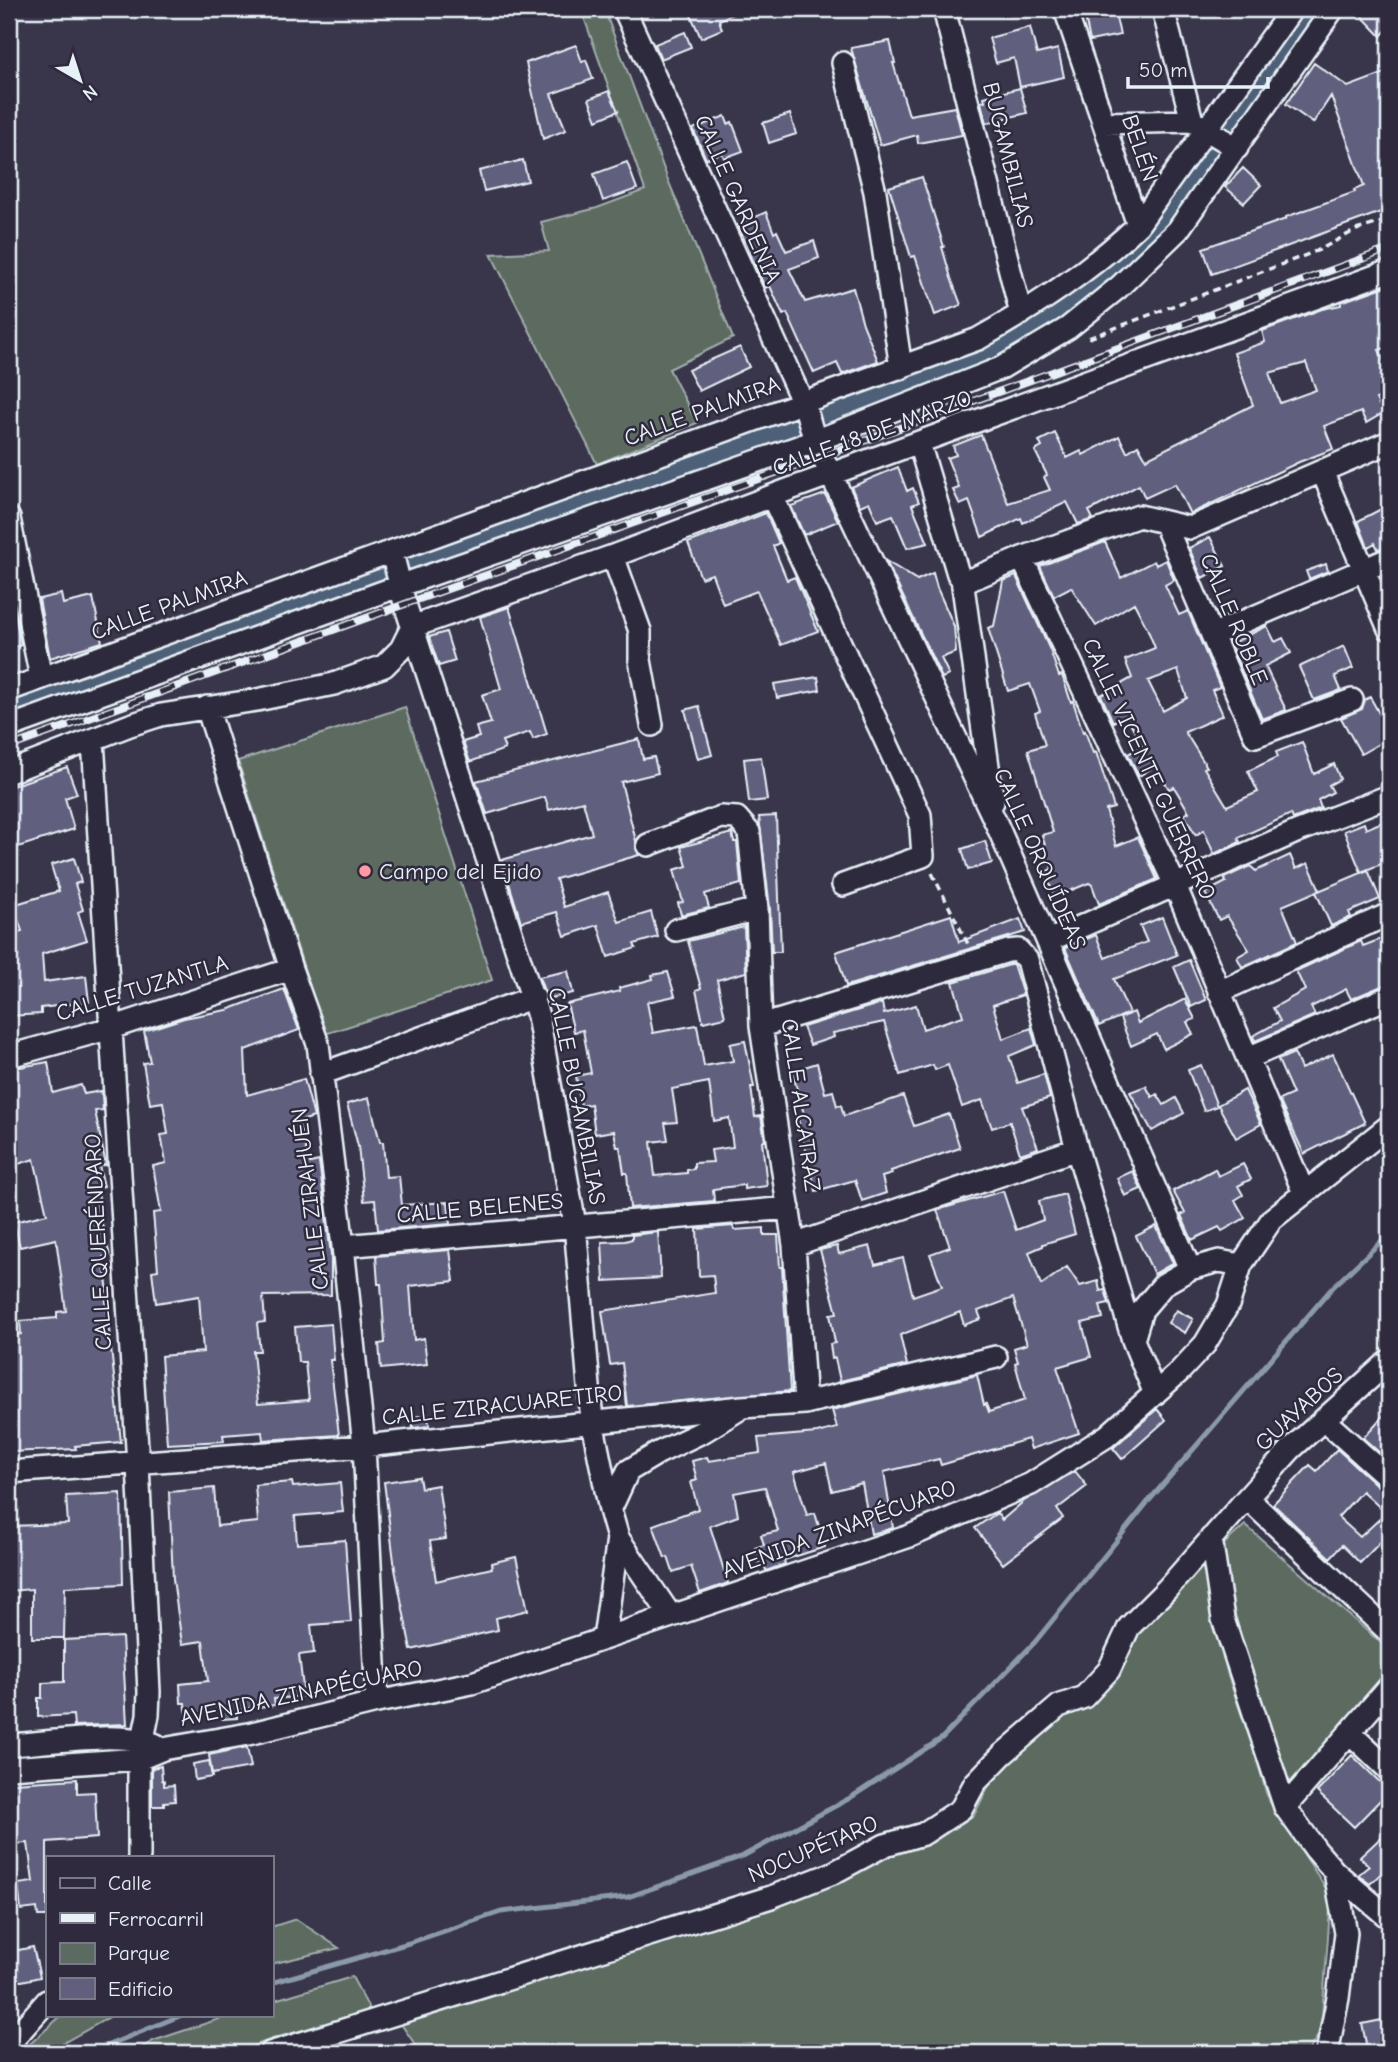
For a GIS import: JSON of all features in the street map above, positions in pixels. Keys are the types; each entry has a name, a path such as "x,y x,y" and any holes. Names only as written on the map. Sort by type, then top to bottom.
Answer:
{"street":[{"name":"CALLE GARDENIA","path":"624,9 804,407 815,438"},
{"name":"BUGAMBILIAS","path":"944,9 1021,314"},
{"name":"BELÉN","path":"1065,9 1138,225"},
{"path":"1163,9 1216,136"},
{"name":"CALLE PALMIRA","path":"9,690 804,407 978,339 1064,287 1108,254 1138,225 1216,136 1292,9"},
{"path":"9,727 398,584 815,438 1001,368 1068,328 1119,287 1178,230 1216,136 1333,9"},
{"path":"843,63 876,192 901,368"},
{"path":"1104,123 1216,136"},
{"name":"CALLE 18 DE MARZO","path":"923,856 920,815 772,496 1389,271"},
{"name":"CALLE ORQUÍDEAS","path":"815,438 997,825 1190,1269"},
{"path":"962,579 972,579 1139,516 1190,528 1389,442"},
{"path":"919,443 958,574 962,579 997,825"},
{"path":"1322,471 1389,629"},
{"path":"9,772 151,718 334,684 384,666 401,649 412,627 772,496"},
{"path":"9,518 41,678"},
{"name":"CALLE ROBLE","path":"1164,522 1255,736 1352,700"},
{"name":"CALLE BUGAMBILIAS","path":"392,555 398,584 534,997 575,1225 592,1421 610,1510 618,1538 671,1616"},
{"path":"613,556 640,631 640,660 652,724"},
{"name":"CALLE VICENTE GUERRERO","path":"1022,558 1175,885 1304,1193"},
{"path":"1213,635 1389,559"},
{"path":"64,672 71,704"},
{"name":"CALLE ZIRAHUÉN","path":"207,707 291,969 318,1044 343,1247 363,1446 377,1702"},
{"name":"CALLE QUERÉNDARO","path":"93,740 138,1464 149,1692 141,1749 139,1856"},
{"path":"1048,941 1296,832 1389,796"},
{"name":"CALLE ALCATRAZ","path":"649,845 721,817 737,818 749,832 757,909 761,1026 794,1245 805,1403"},
{"path":"843,886 923,856"},
{"path":"676,930 757,909"},
{"path":"1219,992 1389,914"},
{"path":"761,1026 1018,950 1027,960 1077,1149 1133,1340 1155,1394"},
{"name":"CALLE TUZANTLA","path":"9,1056 111,1028 291,969"},
{"path":"321,1074 534,997"},
{"path":"1248,1058 1389,997"},
{"name":"AVENIDA ZINAPÉCUARO","path":"9,1745 163,1749 248,1734 377,1702 472,1683 910,1536 1031,1484 1107,1436 1205,1345 1227,1304 1241,1265 1272,1219 1389,1126"},
{"path":"794,1245 1077,1149"},
{"name":"CALLE BELENES","path":"343,1247 789,1208"},
{"path":"1133,1340 1142,1310 1164,1284 1190,1269 1219,1261 1241,1265"},
{"name":"CALLE ZIRACUARETIRO","path":"9,1472 363,1446 592,1421 805,1403 996,1356"},
{"name":"GUAYABOS","path":"1247,1498 1291,1449 1389,1362"},
{"path":"610,1510 628,1471 743,1407"},
{"path":"1324,1420 1389,1478"},
{"path":"1247,1498 1389,1632"},
{"name":"NOCUPÉTARO","path":"270,2053 771,1897 833,1873 885,1845 923,1834 961,1809 975,1783 1002,1755 1059,1706 1084,1697 1110,1670 1129,1627 1167,1589 1247,1498"},
{"path":"604,1639 618,1538"},
{"path":"1210,1538 1223,1619 1285,1807 1335,1872 1389,1918"},
{"path":"1285,1807 1389,1687"},
{"path":"1349,1732 1389,1770"},
{"path":"9,1768 141,1749"},
{"path":"1327,2053 1338,1998 1346,1933 1335,1872"},
{"path":"9,2044 46,2002"}],"path":[{"path":"1086,339 1319,250 1356,230 1389,220"},
{"path":"923,856 976,962"}],"green space":[{"path":"581,9 604,9 668,180 733,338 669,369 697,423 597,464 491,254 549,251 541,222 597,208 645,190"},
{"name":"Campo del Ejido","path":"405,707 492,980 325,1034 238,761"},
{"path":"1245,1525 1389,1650 1389,1678 1284,1790 1224,1575 1224,1544"},
{"path":"1203,1566 1228,1676 1268,1799 1331,1896 1321,2031 1307,2053 421,2053 401,2024 794,1899 848,1876 884,1855 933,1842 974,1815 993,1777 1061,1717"},
{"path":"296,1919 339,1948 273,1964 273,1926"},
{"path":"352,1977 371,2012 278,2037 233,2053 133,2053 153,2041 228,2016 273,2016 273,2000"},
{"path":"61,2016 111,2016 49,2053 20,2053"}],"building":[{"path":"688,9 743,9 719,20 722,29 701,38"},
{"path":"1114,9 1120,35 1090,41 1084,12"},
{"path":"1355,9 1389,9 1389,27 1381,36"},
{"path":"1030,27 1037,54 1058,49 1064,77 1020,87 1014,58 996,63 989,38"},
{"path":"685,32 691,47 661,59 655,44"},
{"path":"890,41 893,63 909,115 955,107 962,135 918,143 917,135 880,145 851,48"},
{"path":"576,45 582,62 586,60 593,79 551,94 566,130 543,139 526,63"},
{"path":"1314,63 1348,87 1385,73 1389,86 1389,209 1212,274 1203,248 1286,219 1364,186 1331,96 1313,123 1286,104"},
{"path":"1020,88 1027,113 986,123 981,102 985,101 984,97"},
{"path":"609,91 618,111 597,120 589,99"},
{"path":"790,114 796,134 769,143 763,123"},
{"path":"725,116 728,124 732,122 743,151 724,158 722,153 706,159 693,129"},
{"path":"523,160 528,181 484,191 479,171"},
{"path":"627,162 637,189 603,201 594,174"},
{"path":"1243,168 1261,185 1244,203 1225,187"},
{"path":"922,177 961,305 935,315 915,256 911,257 889,187"},
{"path":"766,212 774,233 777,231 786,251 814,241 819,258 789,269 805,302 853,288 863,324 878,361 842,374 837,363 814,373 787,313 783,315 770,286 765,288 738,225"},
{"path":"1389,285 1389,347 1379,350 1389,372 1389,394 1376,399 1383,413 1366,423 1361,412 1324,426 1333,449 1299,462 1190,514 1175,484 1145,498 1139,485 1089,511 1093,519 1078,524 1067,502 1023,523 1021,518 982,537 969,501 960,505 953,490 959,488 947,458 956,455 953,446 981,435 1008,503 1050,490 1044,477 1047,475 1035,451 1042,447 1039,441 1055,433 1067,458 1081,451 1083,455 1119,436 1127,452 1138,445 1146,459 1253,405 1234,353 1265,342 1262,331 1322,309 1341,305 1341,302","holes":["1306,363 1316,390 1280,403 1269,373"]},
{"path":"740,347 749,367 699,391 688,370"},
{"path":"898,467 907,491 913,488 919,502 912,505 928,543 907,548 893,515 877,521 869,502 860,506 851,487"},
{"path":"825,494 838,521 804,535 791,506"},
{"path":"1389,505 1389,546 1378,549 1375,543 1368,547 1358,521"},
{"path":"766,513 779,543 773,546 787,580 795,577 818,631 781,645 757,591 723,604 712,574 701,578 688,543"},
{"path":"1210,537 1225,566 1202,578 1189,548"},
{"path":"1105,542 1121,578 1154,561 1156,565 1166,560 1174,580 1165,585 1179,615 1188,611 1220,687 1212,690 1223,715 1185,732 1227,806 1258,792 1248,771 1278,757 1276,752 1302,742 1314,774 1334,764 1340,779 1329,785 1333,792 1318,800 1321,808 1293,819 1291,814 1238,838 1240,842 1214,854 1204,830 1196,835 1184,815 1189,812 1174,787 1169,789 1155,766 1139,776 1128,754 1143,746 1126,715 1113,722 1101,695 1132,678 1125,660 1155,648 1134,603 1096,626 1071,587 1054,596 1040,566","holes":["1178,670 1187,698 1163,711 1148,681"]},
{"path":"886,561 917,580 933,573 954,626 956,652 941,658 949,675 942,678"},
{"path":"1326,564 1328,571 1309,579 1306,571"},
{"path":"1016,576 1059,676 1062,675 1083,732 1085,731 1093,753 1096,752 1114,808 1106,810 1116,846 1138,837 1157,879 1099,904 1089,883 1055,897 1045,872 1052,869 1042,835 1053,832 1028,750 1045,745 1035,713 1040,711 1030,684 1008,691 988,628 994,626 1003,581"},
{"path":"9,584 21,645 9,649"},
{"path":"61,594 63,604 93,597 102,642 50,658 39,599"},
{"path":"509,607 547,734 533,739 530,732 502,741 505,749 470,762 463,742 479,737 476,727 491,723 482,695 501,689 480,617"},
{"path":"1267,626 1275,642 1283,638 1291,653 1265,666 1286,710 1262,719 1230,644"},
{"path":"446,632 455,661 439,666 429,637"},
{"path":"1344,646 1353,668 1335,676 1341,690 1314,700 1299,667"},
{"path":"818,677 820,690 777,698 774,684"},
{"path":"1370,697 1389,731 1389,738 1361,754 1341,718 1362,709 1365,700"},
{"path":"699,706 712,755 698,759 685,710"},
{"path":"639,739 643,759 654,757 658,773 621,782 639,855 556,879 564,907 608,892 619,922 651,912 658,937 634,944 636,948 608,957 598,925 565,936 557,912 521,922 502,860 592,834 583,801 549,810 545,797 487,814 476,781"},
{"path":"761,757 767,800 749,802 744,759"},
{"path":"67,767 77,794 65,798 74,829 9,850 9,787"},
{"path":"776,816 781,952 772,952 770,908 759,817"},
{"path":"1389,819 1389,861 1361,872 1344,831 1364,823 1366,829"},
{"path":"732,833 734,842 737,842 741,884 705,894 709,908 681,915 678,903 683,902 674,870 687,866 681,847"},
{"path":"985,841 992,863 968,870 962,849"},
{"path":"1290,855 1296,869 1308,863 1320,890 1282,906 1297,942 1242,967 1237,957 1249,950 1227,916 1219,920 1205,893 1226,882 1224,878 1250,866 1256,871"},
{"path":"74,858 81,882 75,884 83,910 78,912 87,940 42,954 44,982 86,976 89,1002 41,1008 41,1014 9,1016 9,936 22,931 13,905 59,891 51,865"},
{"path":"1368,870 1380,899 1349,912 1351,917 1331,926 1316,892"},
{"path":"951,915 959,942 1020,919 1025,932 846,986 836,952"},
{"path":"1162,917 1177,955 1114,979 1129,1013 1099,1026 1065,948 1096,935 1105,958 1147,942 1140,926"},
{"path":"744,927 746,972 717,980 725,1017 703,1022 696,990 701,988 688,941"},
{"path":"1389,936 1389,983 1351,999 1346,989 1311,1007 1315,1015 1255,1041 1253,1036 1280,1021 1273,1008 1305,990 1296,971 1361,941 1363,946"},
{"path":"1189,960 1206,1000 1191,1007 1174,967"},
{"path":"1013,964 1023,995 993,1005 1003,1039 1031,1028 1036,1045 1009,1056 1018,1083 1044,1074 1050,1098 1022,1107 1038,1148 1020,1154 1010,1122 992,1128 982,1100 962,1107 948,1065 935,1070 933,1065 900,1075 884,1022 833,1033 834,1037 810,1045 803,1027 882,1003 884,1014 916,1005 923,1029 963,1016 953,982"},
{"path":"568,971 573,993 547,999 539,977"},
{"path":"668,972 675,996 647,1002 653,1033 697,1025 704,1066 733,1061 730,1044 745,1041 754,1087 751,1087 755,1117 761,1116 765,1141 762,1141 767,1186 744,1189 744,1185 713,1189 714,1201 630,1208 627,1173 624,1173 620,1147 617,1147 614,1131 595,1134 591,1104 581,1106 576,1076 591,1073 583,1030 574,1032 567,1004 620,991 619,988 653,979 652,975","holes":["709,1082 714,1121 729,1118 733,1147 711,1150 713,1162 694,1163 694,1169 687,1170 687,1173 655,1176 651,1142 668,1140 665,1123 677,1122 672,1089"]},
{"path":"284,989 299,1030 245,1050 247,1095 304,1079 314,1117 298,1122 310,1163 319,1161 331,1255 331,1295 263,1296 265,1322 257,1323 260,1351 253,1351 258,1404 309,1400 305,1362 298,1362 295,1327 331,1324 334,1360 330,1360 339,1435 263,1440 262,1432 223,1435 224,1441 167,1444 161,1356 203,1352 199,1296 156,1303 152,1271 158,1270 153,1213 161,1212 153,1166 166,1163 161,1135 168,1134 163,1102 150,1104 143,1063 150,1062 144,1031 184,1018 227,1010"},
{"path":"1185,999 1195,1019 1187,1022 1193,1034 1164,1049 1157,1034 1131,1046 1120,1018 1134,1012 1138,1023"},
{"path":"1294,1053 1301,1069 1333,1054 1365,1123 1304,1154 1279,1100 1293,1094 1278,1060"},
{"path":"48,1062 53,1093 81,1085 84,1094 101,1091 102,1095 103,1110 95,1111 106,1165 99,1166 104,1186 97,1188 100,1203 97,1204 110,1256 103,1257 108,1291 105,1292 121,1442 75,1446 76,1449 9,1452 9,1335 21,1334 20,1321 57,1318 57,1312 66,1311 56,1239 20,1247 14,1222 47,1214 34,1159 9,1167 9,1069"},
{"path":"817,1063 825,1093 833,1091 837,1106 841,1105 844,1116 903,1096 914,1126 949,1114 960,1148 891,1171 892,1174 882,1177 886,1193 862,1201 855,1180 816,1191 797,1116 804,1114 792,1071"},
{"path":"1201,1065 1217,1106 1204,1111 1188,1070"},
{"path":"1146,1086 1152,1097 1157,1094 1164,1105 1176,1098 1184,1113 1152,1131 1130,1092"},
{"path":"1245,1090 1261,1124 1236,1138 1218,1105"},
{"path":"369,1098 380,1142 383,1142 386,1177 399,1176 402,1205 448,1202 450,1224 378,1230 375,1200 364,1201 358,1146 347,1104"},
{"path":"1243,1164 1251,1179 1238,1186 1243,1195 1235,1200 1245,1218 1222,1231 1219,1227 1192,1240 1181,1215 1185,1213 1173,1191 1215,1169 1218,1176"},
{"path":"1133,1171 1141,1189 1125,1196 1117,1178"},
{"path":"1003,1191 1016,1230 1043,1220 1039,1201 1065,1194 1075,1234 1043,1244 1029,1252 1041,1285 1067,1267 1080,1286 1098,1281 1100,1291 1105,1290 1109,1303 1100,1305 1103,1318 1082,1323 1091,1357 1057,1367 1079,1433 1031,1449 1028,1439 941,1465 939,1459 884,1472 893,1528 871,1534 862,1483 832,1491 826,1463 794,1472 807,1515 815,1513 825,1547 784,1560 785,1564 766,1571 764,1563 759,1564 755,1548 764,1545 761,1535 778,1531 765,1487 734,1493 738,1516 710,1526 728,1583 700,1593 691,1566 673,1572 653,1525 698,1509 691,1482 697,1480 692,1461 707,1457 709,1461 760,1453 758,1438 817,1433 837,1428 832,1410 977,1375 984,1405 986,1404 989,1412 1025,1400 1015,1363 1018,1362 1014,1348 1027,1344 1013,1298 978,1311 981,1319 964,1325 960,1312 900,1335 907,1365 840,1381 830,1344 835,1343 830,1314 837,1313 820,1250 837,1246 839,1254 870,1246 875,1265 903,1258 913,1296 942,1286 930,1254 950,1247 937,1210"},
{"path":"733,1226 734,1230 764,1228 764,1235 778,1235 790,1391 627,1406 622,1363 610,1365 602,1311 715,1293 713,1275 699,1276 697,1229"},
{"path":"1156,1226 1173,1263 1154,1274 1136,1236"},
{"path":"658,1232 661,1278 604,1281 602,1242 625,1241 632,1239 632,1235"},
{"path":"450,1250 454,1281 410,1286 414,1340 424,1338 427,1364 381,1369 379,1344 385,1343 376,1256"},
{"path":"1176,1310 1193,1319 1185,1333 1168,1323"},
{"path":"1157,1409 1166,1420 1122,1459 1113,1448"},
{"path":"1389,1409 1389,1461 1363,1438"},
{"path":"428,1415 429,1426 413,1428 411,1417"},
{"path":"1337,1449 1380,1488 1389,1491 1389,1533 1360,1563 1342,1545 1330,1558 1273,1504 1310,1465 1317,1471","holes":["1362,1491 1386,1513 1360,1537 1338,1517"]},
{"path":"1075,1471 1087,1486 1057,1509 1063,1518 1003,1564 975,1528 997,1513 1002,1520 1024,1501"},
{"path":"419,1477 421,1488 438,1485 446,1539 430,1541 436,1581 492,1568 491,1563 516,1557 528,1610 496,1618 498,1630 411,1650 395,1569 384,1482"},
{"path":"292,1482 293,1487 340,1483 343,1512 295,1516 297,1544 345,1540 351,1622 311,1625 314,1653 299,1655 304,1696 274,1699 275,1705 237,1710 237,1718 222,1719 221,1711 187,1714 185,1703 181,1703 180,1684 208,1681 203,1641 182,1644 173,1579 169,1492 214,1488 217,1526 258,1522 255,1485"},
{"path":"121,1493 123,1584 65,1587 64,1638 32,1638 32,1589 9,1591 9,1526 68,1524 66,1496"},
{"path":"122,1637 127,1724 74,1726 73,1715 38,1717 38,1698 42,1698 42,1683 64,1682 64,1640"},
{"path":"247,1747 251,1767 212,1774 209,1755"},
{"path":"1352,1755 1389,1791 1354,1827 1317,1792"},
{"path":"209,1761 212,1777 195,1780 193,1764"},
{"path":"161,1766 164,1786 174,1785 175,1801 164,1802 164,1806 152,1806 152,1768"},
{"path":"77,1779 77,1793 95,1792 97,1838 47,1842 46,1916 38,1916 37,1908 21,1910 18,1884 33,1882 28,1843 13,1844 13,1827 16,1826 14,1783"},
{"path":"1389,1830 1389,1866 1370,1884 1358,1875 1369,1866 1360,1857"},
{"path":"33,1947 40,1977 22,1981 9,1980 9,1952"},
{"path":"1382,2020 1384,2029 1389,2028 1389,2053 1368,2053 1362,2024"}],"waterway":[{"path":"9,712 988,358 1058,315 1114,274 1156,228 1311,9"},
{"path":"273,1982 409,1943 501,1912 628,1897 743,1856 850,1798 942,1738 1035,1642 1147,1503 1333,1287 1389,1234"},
{"path":"89,2053 180,2016"}],"railway":[{"path":"9,747 823,456 1389,249"}],"place":[{"name":"Campo del Ejido","path":"365,871"}]}
